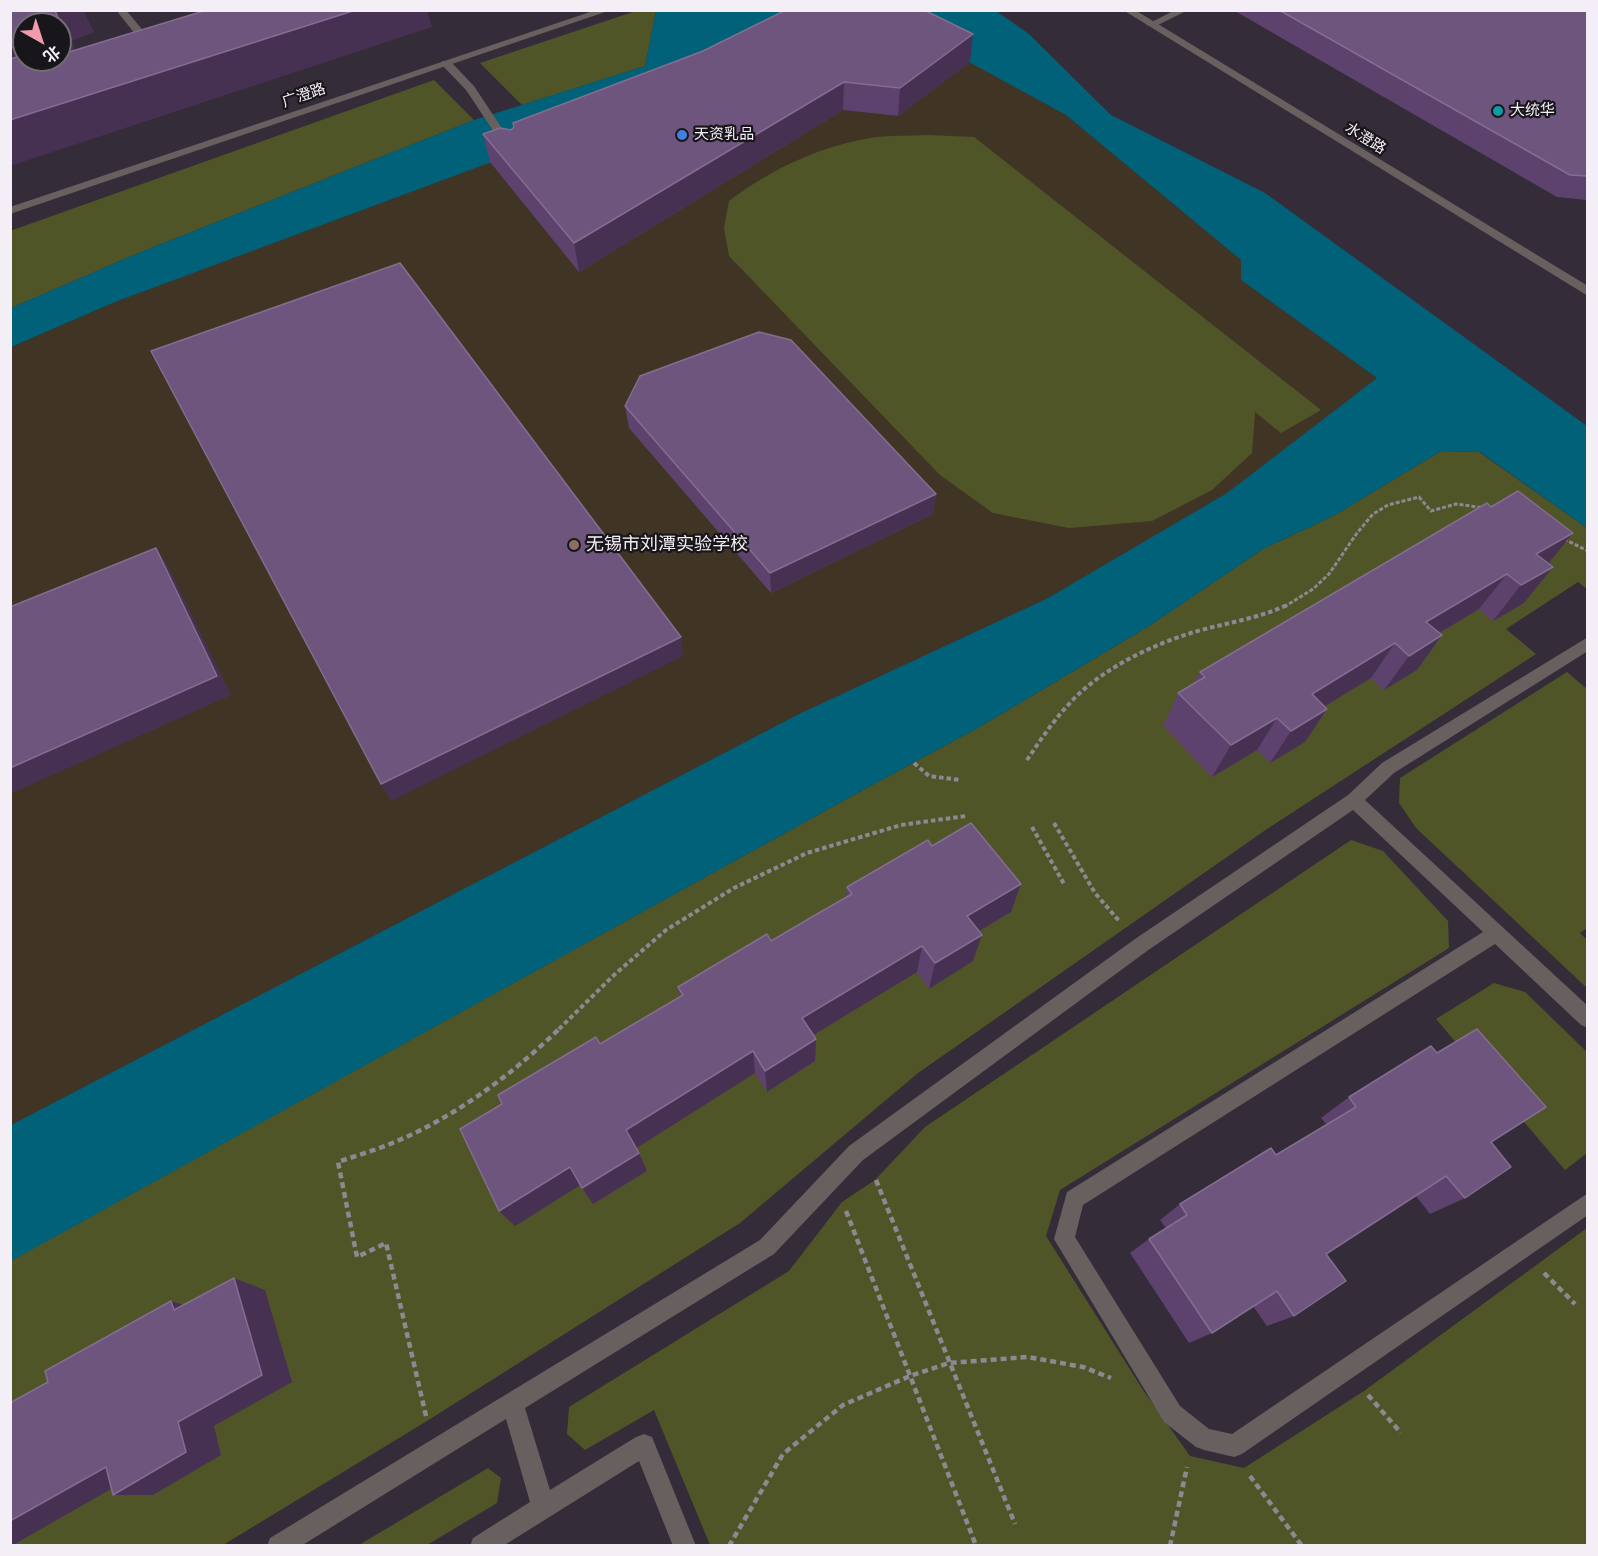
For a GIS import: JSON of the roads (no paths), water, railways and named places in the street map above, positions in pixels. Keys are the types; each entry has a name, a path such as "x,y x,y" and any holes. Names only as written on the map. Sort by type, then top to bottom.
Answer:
{"street":[{"path":"120,10 161,51 144,56"},
{"name":"广澄路","path":"10,211 607,10"},
{"name":"水澄路","path":"1127,10 1587,292"},
{"path":"1151,25 1184,10"},
{"path":"446,63 470,88 513,154"},
{"path":"278,1545 767,1247 856,1153 1141,945 1354,800 1388,768 1587,643"},
{"path":"1354,800 1587,1019"},
{"path":"1494,934 1074,1200 1064,1239 1172,1414 1204,1439 1234,1446 1587,1203"},
{"path":"512,1402 543,1507"},
{"path":"481,1545 644,1445 685,1545"}],"water":[{"path":"656,11 996,11 1029,34 1111,115 1265,193 1587,426 1587,528 1480,452 1441,451 1335,515 1263,549 1149,626 983,725 11,1261 11,1125 799,714 1048,598 1227,493 1377,378 1241,280 1241,260 1066,115 947,50 513,154 115,302 11,347 11,308 136,254 474,120 645,66"}],"place":[{"name":"大统华","path":"1498,111"},
{"name":"天资乳品","path":"682,135"},
{"name":"无锡市刘潭实验学校","path":"574,545"}]}
